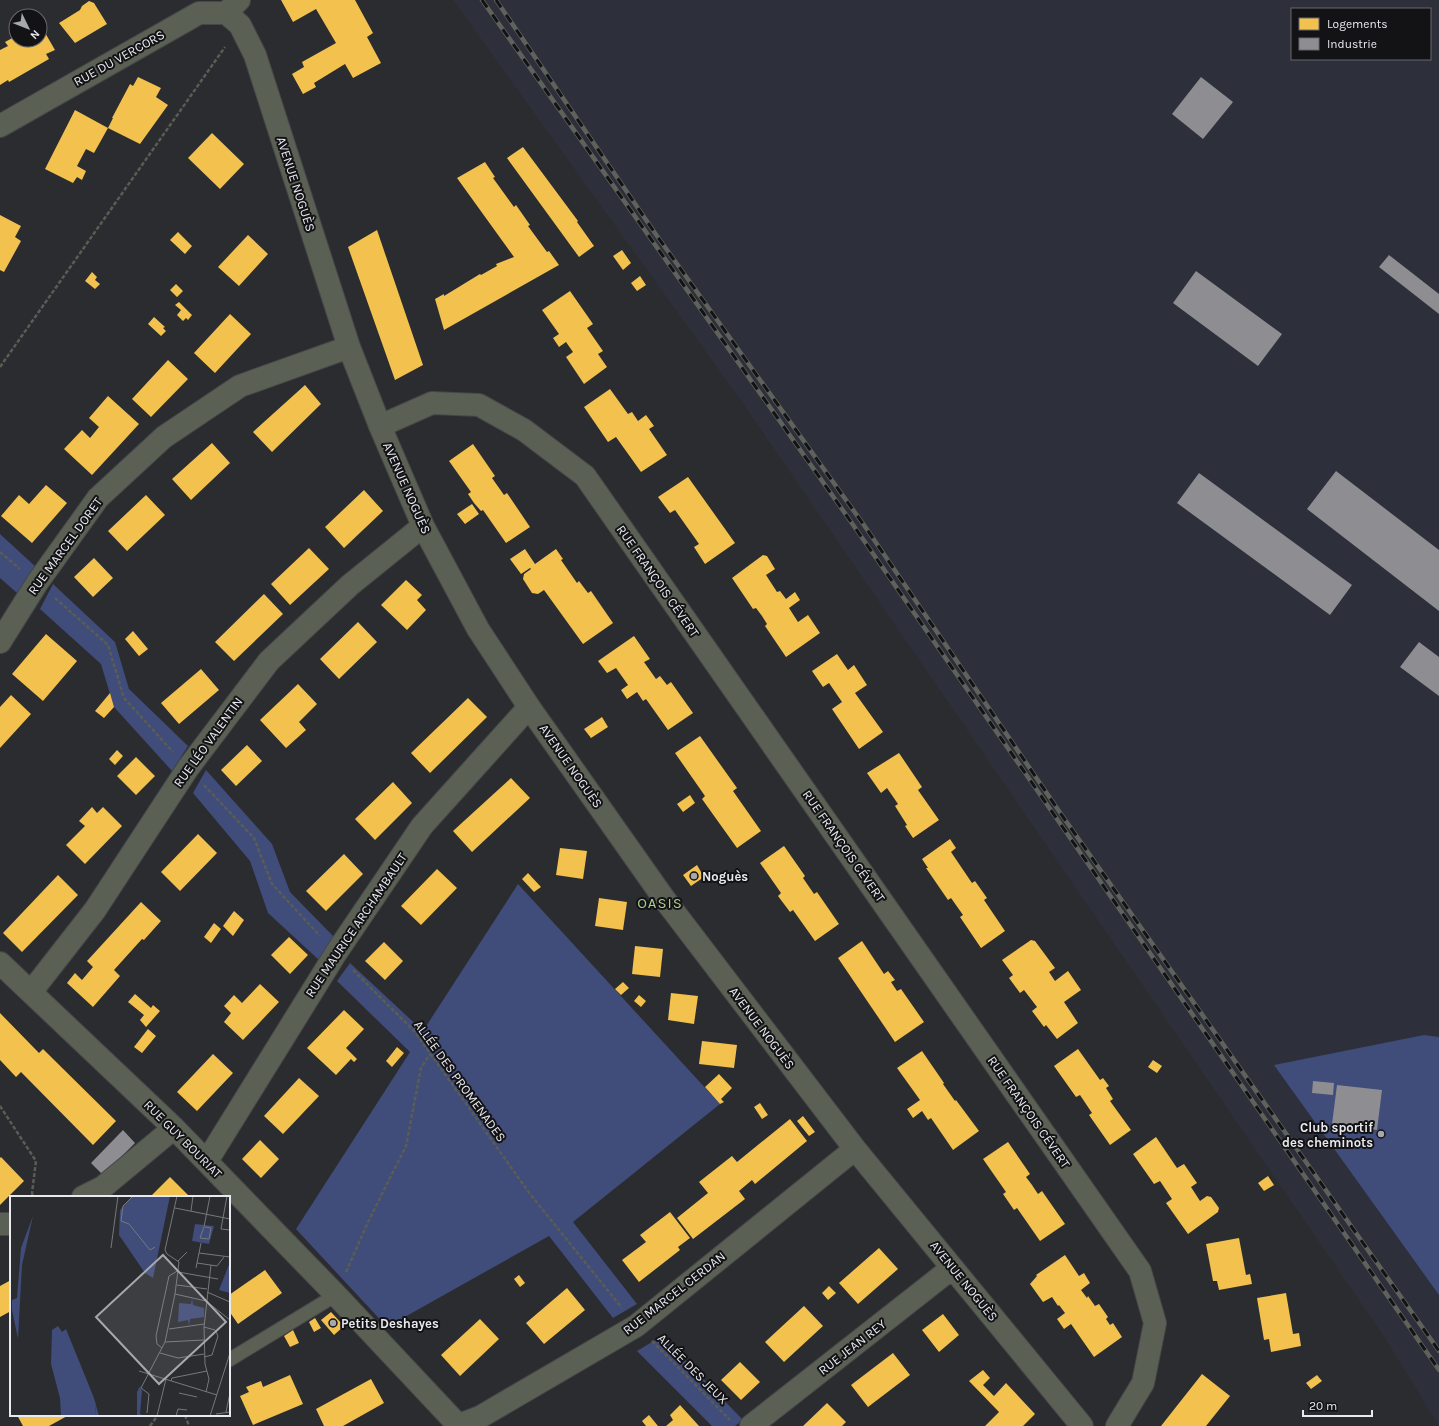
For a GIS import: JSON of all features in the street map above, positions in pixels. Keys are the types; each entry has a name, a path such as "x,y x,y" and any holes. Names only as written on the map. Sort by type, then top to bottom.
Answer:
{"street":[{"name":"RUE DU VERCORS","path":"0,126 199,13 233,10"},
{"name":"AVENUE NOGUÈS","path":"233,10 255,55 349,347 380,426 423,526 478,629 529,707 665,900 854,1149 952,1268 1076,1424"},
{"name":"RUE MARCEL DORET","path":"0,642 37,583 98,498 164,437 240,386 349,347"},
{"name":"RUE FRANÇOIS CÉVERT","path":"380,426 432,402 479,405 524,430 585,476 1140,1271 1155,1323 1143,1383 1117,1426"},
{"name":"RUE LÉO VALENTIN","path":"31,992 95,910 188,768 269,661 350,585 423,526"},
{"name":"RUE MAURICE ARCHAMBAULT","path":"207,1161 336,952 422,826 529,707"},
{"name":"RUE GUY BOURIAT","path":"0,963 207,1161 336,1295 458,1426"},
{"path":"85,1196 103,1187 157,1144 174,1128"},
{"name":"RUE MARCEL CERDAN","path":"458,1426 480,1416 636,1326 854,1149"},
{"name":"RUE JEAN REY","path":"741,1423 952,1268"}],"lane":[{"path":"230,1359 336,1295"}],"path":[{"path":"0,367 233,10"},
{"name":"ALLÉE DES PROMENADES","path":"0,552 108,645 124,698 254,838 272,884 336,952 415,1032 530,1194 636,1326"},
{"path":"336,1295 368,1222 406,1146 421,1068 430,1054"},
{"path":"0,1106 36,1161 33,1196"},
{"name":"ALLÉE DES JEUX","path":"636,1326 741,1423"},
{"path":"150,1426 157,1416"},
{"path":"185,1416 189,1426"}],"shaded area":[{"path":"453,0 1439,0 1439,1426 1385,1338 744,405"},
{"path":"0,534 36,567 17,593 0,578"},
{"path":"53,584 115,642 129,689 188,746 172,771 114,707 101,664 40,609"},
{"path":"206,770 272,844 290,892 334,937 319,960 268,913 250,861 193,793"},
{"path":"518,884 720,1104 573,1222 637,1304 613,1318 549,1236 387,1327 296,1229 410,1052 337,981 350,963 423,1031"},
{"name":"Club sportif des cheminots","path":"1424,1035 1439,1037 1439,1295 1274,1065"},
{"path":"662,1336 743,1420 735,1426 712,1426 637,1351"}],"building: Logements":[{"path":"281,0 355,0 373,33 367,37 381,63 353,78 345,64 314,83 316,87 303,94 292,74 304,67 302,62 336,43 316,9 293,22"},
{"path":"89,1 94,3 107,24 75,43 59,23 80,10 82,6"},
{"path":"48,38 55,50 46,54 49,59 9,82 8,80 0,85 0,50 8,46 8,48 48,48"},
{"path":"138,77 161,88 156,97 168,105 140,144 108,128 130,84 133,86"},
{"path":"75,110 108,128 94,153 86,149 77,166 86,171 82,180 77,177 73,183 45,169"},
{"path":"212,133 244,164 220,189 188,158"},
{"path":"523,147 578,221 577,222 594,246 579,257 507,158"},
{"path":"485,162 495,177 493,178 514,207 516,205 530,225 528,226 547,252 549,251 559,265 444,330 435,299 444,294 444,296 480,274 481,275 497,266 496,264 514,257 457,178"},
{"path":"0,215 21,226 15,237 21,241 4,272 0,270"},
{"path":"377,230 423,365 395,380 348,247"},
{"path":"178,232 192,246 185,254 170,240"},
{"path":"248,235 268,254 239,286 218,267"},
{"path":"622,250 631,263 623,270 613,256"},
{"path":"92,272 97,277 95,280 100,284 95,289 85,281"},
{"path":"640,276 646,285 637,291 631,283"},
{"path":"176,284 183,291 177,297 170,290"},
{"path":"570,291 593,324 587,328 603,351 598,354 607,367 584,384 566,357 573,352 566,342 559,347 553,338 559,334 542,310"},
{"path":"179,302 192,315 188,320 186,318 183,321 177,315 181,310 175,305"},
{"path":"230,314 251,334 215,373 194,353"},
{"path":"154,317 165,327 163,328 166,331 161,336 148,324"},
{"path":"168,360 188,379 151,417 132,399"},
{"path":"305,385 321,404 272,452 253,432"},
{"path":"610,389 628,414 632,412 638,421 646,415 654,426 649,429 667,455 641,472 616,437 608,442 584,407"},
{"path":"108,396 139,424 92,475 64,449 82,430 90,438 99,427 89,418"},
{"path":"212,443 230,463 191,500 172,479"},
{"path":"473,444 495,476 492,478 504,495 507,493 530,527 506,543 483,510 481,511 474,503 468,494 471,492 449,461"},
{"path":"688,477 735,543 705,564 694,547 699,544 675,510 670,513 658,497"},
{"path":"46,485 67,503 32,543 1,516 19,495 29,504"},
{"path":"364,490 383,511 344,548 325,527"},
{"path":"146,495 165,515 127,551 108,531"},
{"path":"472,504 479,514 465,524 457,514"},
{"path":"309,548 329,569 290,605 271,584"},
{"path":"525,549 535,564 556,549 563,559 561,560 577,583 579,581 588,593 591,591 613,623 583,644 544,590 538,594 532,593 523,579 524,574 531,569 530,568 521,574 510,559"},
{"path":"763,555 767,556 775,569 766,575 777,592 780,591 786,599 795,592 800,600 789,608 798,622 808,615 820,633 786,657 765,626 767,624 762,616 756,608 753,609 732,578"},
{"path":"94,558 113,578 93,597 74,577"},
{"path":"406,580 422,595 417,600 426,610 407,630 381,605"},
{"path":"264,594 283,614 234,661 215,642"},
{"path":"358,622 377,642 339,679 320,659"},
{"path":"133,631 148,649 139,656 125,639"},
{"path":"46,634 77,661 43,701 12,674"},
{"path":"634,636 650,659 644,662 656,679 660,676 667,685 671,682 693,713 668,730 646,699 643,701 637,692 627,699 621,690 628,685 616,668 607,673 598,661"},
{"path":"837,654 848,670 854,665 867,685 855,693 883,732 859,749 832,709 842,702 829,683 823,687 812,671"},
{"path":"201,669 219,690 179,724 161,703"},
{"path":"298,684 317,704 299,722 306,730 286,748 260,720"},
{"path":"110,693 114,707 104,718 95,711"},
{"path":"11,695 31,714 0,748 0,707"},
{"path":"468,698 487,717 430,773 411,753"},
{"path":"602,717 608,727 591,738 584,729"},
{"path":"700,736 737,788 733,791 761,831 737,848 702,799 705,796 675,753"},
{"path":"247,745 262,761 236,786 221,770"},
{"path":"117,750 123,756 115,765 109,759"},
{"path":"899,753 922,787 918,790 939,820 913,838 895,806 898,804 887,788 881,793 867,773"},
{"path":"136,757 155,776 136,795 117,776"},
{"path":"511,778 530,798 472,852 453,831"},
{"path":"393,782 412,803 375,840 355,819"},
{"path":"690,795 695,803 683,812 677,804"},
{"path":"92,807 97,813 103,807 122,826 85,864 66,845 85,826 79,821"},
{"path":"198,834 217,853 180,891 161,872"},
{"path":"950,839 956,848 951,852 972,883 975,881 987,898 984,900 1005,931 981,948 960,917 963,915 951,898 948,900 926,868 928,868 922,859"},
{"path":"784,846 805,876 803,878 814,894 817,892 839,924 815,941 793,910 790,912 778,896 781,893 760,863"},
{"path":"560,848 587,851 583,879 556,875"},
{"path":"344,854 363,874 326,911 306,891"},
{"name":"Noguès","path":"697,865 704,877 691,886 683,875"},
{"path":"437,869 457,888 421,925 401,906"},
{"path":"528,873 541,887 534,892 522,879"},
{"path":"58,875 78,895 22,952 3,933"},
{"path":"599,898 627,902 623,930 595,926"},
{"path":"141,902 161,921 144,940 142,939 114,970 120,976 93,1007 67,983 75,973 82,980 93,967 87,961"},
{"path":"234,911 244,920 233,936 223,926"},
{"path":"214,923 221,929 211,943 204,937"},
{"path":"289,937 308,955 290,974 271,955"},
{"path":"1031,940 1035,941 1055,968 1049,972 1055,981 1068,971 1081,990 1064,1002 1078,1023 1057,1039 1046,1025 1044,1027 1032,1011 1037,1007 1024,990 1020,993 1009,978 1013,975 1002,960"},
{"path":"862,941 884,974 888,971 895,980 891,982 897,991 901,989 924,1022 895,1042 838,958"},
{"path":"384,942 403,961 385,980 365,961"},
{"path":"635,946 663,949 660,977 632,974"},
{"path":"623,982 629,988 621,995 615,989"},
{"path":"260,984 279,1002 243,1040 224,1022 231,1013 224,1006 234,995 242,1003"},
{"path":"671,993 698,996 694,1024 668,1020"},
{"path":"135,994 151,1008 153,1005 160,1011 146,1027 140,1020 144,1015 128,1002"},
{"path":"639,995 646,1001 641,1007 634,1001"},
{"path":"344,1010 364,1029 346,1048 357,1059 354,1062 351,1059 336,1075 307,1048"},
{"path":"0,1013 39,1053 43,1049 116,1121 93,1145 21,1072 16,1077 0,1060"},
{"path":"148,1029 156,1036 142,1053 134,1047"},
{"path":"702,1041 737,1045 734,1068 699,1064"},
{"path":"397,1047 404,1053 392,1067 386,1061"},
{"path":"1078,1049 1100,1080 1103,1078 1109,1086 1106,1088 1113,1099 1110,1101 1131,1130 1110,1145 1089,1115 1092,1113 1080,1095 1076,1097 1054,1066"},
{"path":"922,1051 955,1101 956,1100 979,1131 953,1150 931,1118 928,1120 922,1111 913,1118 907,1109 920,1100 897,1068"},
{"path":"213,1054 233,1073 197,1111 177,1092"},
{"path":"1153,1060 1162,1066 1157,1073 1148,1067"},
{"path":"719,1074 732,1088 721,1099 724,1102 720,1104 705,1087"},
{"path":"299,1078 319,1096 283,1134 264,1116"},
{"path":"760,1103 768,1115 762,1119 754,1107"},
{"path":"803,1116 815,1132 809,1136 797,1121"},
{"path":"790,1119 807,1141 755,1184 752,1180 739,1191 745,1199 693,1239 677,1218 708,1193 699,1182 732,1156 737,1162"},
{"path":"1156,1137 1177,1168 1184,1164 1197,1183 1191,1187 1200,1201 1207,1196 1211,1197 1219,1208 1218,1212 1188,1234 1166,1203 1172,1199 1160,1181 1154,1184 1133,1154"},
{"path":"260,1140 279,1159 261,1178 242,1159"},
{"path":"1008,1142 1030,1174 1026,1177 1038,1194 1042,1191 1065,1224 1040,1241 1017,1208 1014,1210 1003,1194 1006,1192 983,1159"},
{"path":"1,1157 24,1181 0,1205 0,1158"},
{"path":"1268,1176 1274,1185 1264,1191 1258,1183"},
{"path":"170,1177 189,1196 151,1196"},
{"path":"670,1212 690,1238 678,1247 680,1250 639,1282 622,1260 646,1242 640,1235"},
{"path":"1239,1238 1246,1275 1250,1274 1252,1284 1219,1290 1217,1281 1213,1281 1206,1244"},
{"path":"879,1248 898,1269 858,1304 839,1283"},
{"path":"1065,1255 1079,1276 1084,1273 1090,1283 1081,1290 1087,1298 1088,1296 1095,1306 1099,1304 1108,1317 1106,1319 1110,1325 1113,1323 1122,1337 1094,1357 1071,1324 1064,1329 1057,1319 1065,1313 1052,1297 1043,1302 1030,1284 1037,1276 1036,1275"},
{"path":"265,1270 282,1293 238,1324 230,1312 230,1294"},
{"path":"519,1275 525,1283 520,1287 514,1279"},
{"path":"10,1281 10,1312 0,1317 0,1286"},
{"path":"829,1286 836,1293 828,1300 822,1293"},
{"path":"567,1288 585,1310 544,1344 526,1323"},
{"path":"1286,1293 1293,1334 1299,1333 1301,1346 1271,1352 1269,1339 1264,1340 1257,1298"},
{"path":"804,1306 823,1326 784,1362 765,1342"},
{"name":"Petits Deshayes","path":"331,1312 344,1326 334,1335 321,1320"},
{"path":"943,1314 959,1335 939,1352 922,1330"},
{"path":"315,1318 321,1328 314,1332 309,1322"},
{"path":"480,1319 499,1339 460,1376 441,1355"},
{"path":"293,1330 299,1343 290,1347 284,1336"},
{"path":"893,1353 910,1375 868,1407 851,1385"},
{"path":"740,1362 760,1382 741,1400 721,1380"},
{"path":"983,1370 990,1378 983,1385 994,1396 1006,1383 1035,1414 1023,1426 985,1426 999,1412 969,1381"},
{"path":"1202,1374 1230,1396 1206,1426 1161,1426"},
{"path":"290,1375 303,1404 253,1425 240,1396 249,1392 246,1387 261,1381 263,1387"},
{"path":"1317,1375 1322,1381 1311,1389 1306,1383"},
{"path":"371,1379 384,1403 343,1426 324,1426 316,1409"},
{"path":"827,1403 846,1422 842,1426 803,1426"},
{"path":"680,1405 699,1426 666,1426 673,1420 670,1415"},
{"path":"649,1415 658,1426 646,1426 642,1421"},
{"path":"18,1416 67,1416 49,1426 23,1426"}],"building: Industrie":[{"path":"1201,77 1233,102 1203,139 1172,114"},
{"path":"1389,255 1439,294 1439,314 1379,267"},
{"path":"1196,271 1282,334 1258,366 1173,303"},
{"path":"1336,471 1439,550 1439,611 1307,509"},
{"path":"1199,473 1352,585 1330,615 1177,503"},
{"path":"1419,642 1439,657 1439,696 1400,667"},
{"path":"1313,1081 1334,1083 1333,1095 1312,1093"},
{"path":"1337,1085 1382,1090 1377,1130 1332,1124"},
{"path":"123,1130 135,1143 103,1175 91,1163"}],"railway":[{"path":"482,0 849,519 1439,1370"},
{"path":"496,0 657,236 866,528 1061,814 1439,1351"}],"place":[{"name":"Noguès","path":"694,876"},
{"name":"Club sportif des cheminots","path":"1381,1134"},
{"name":"Petits Deshayes","path":"333,1323"}],"district":[{"name":"OASIS","path":"660,903"}]}
